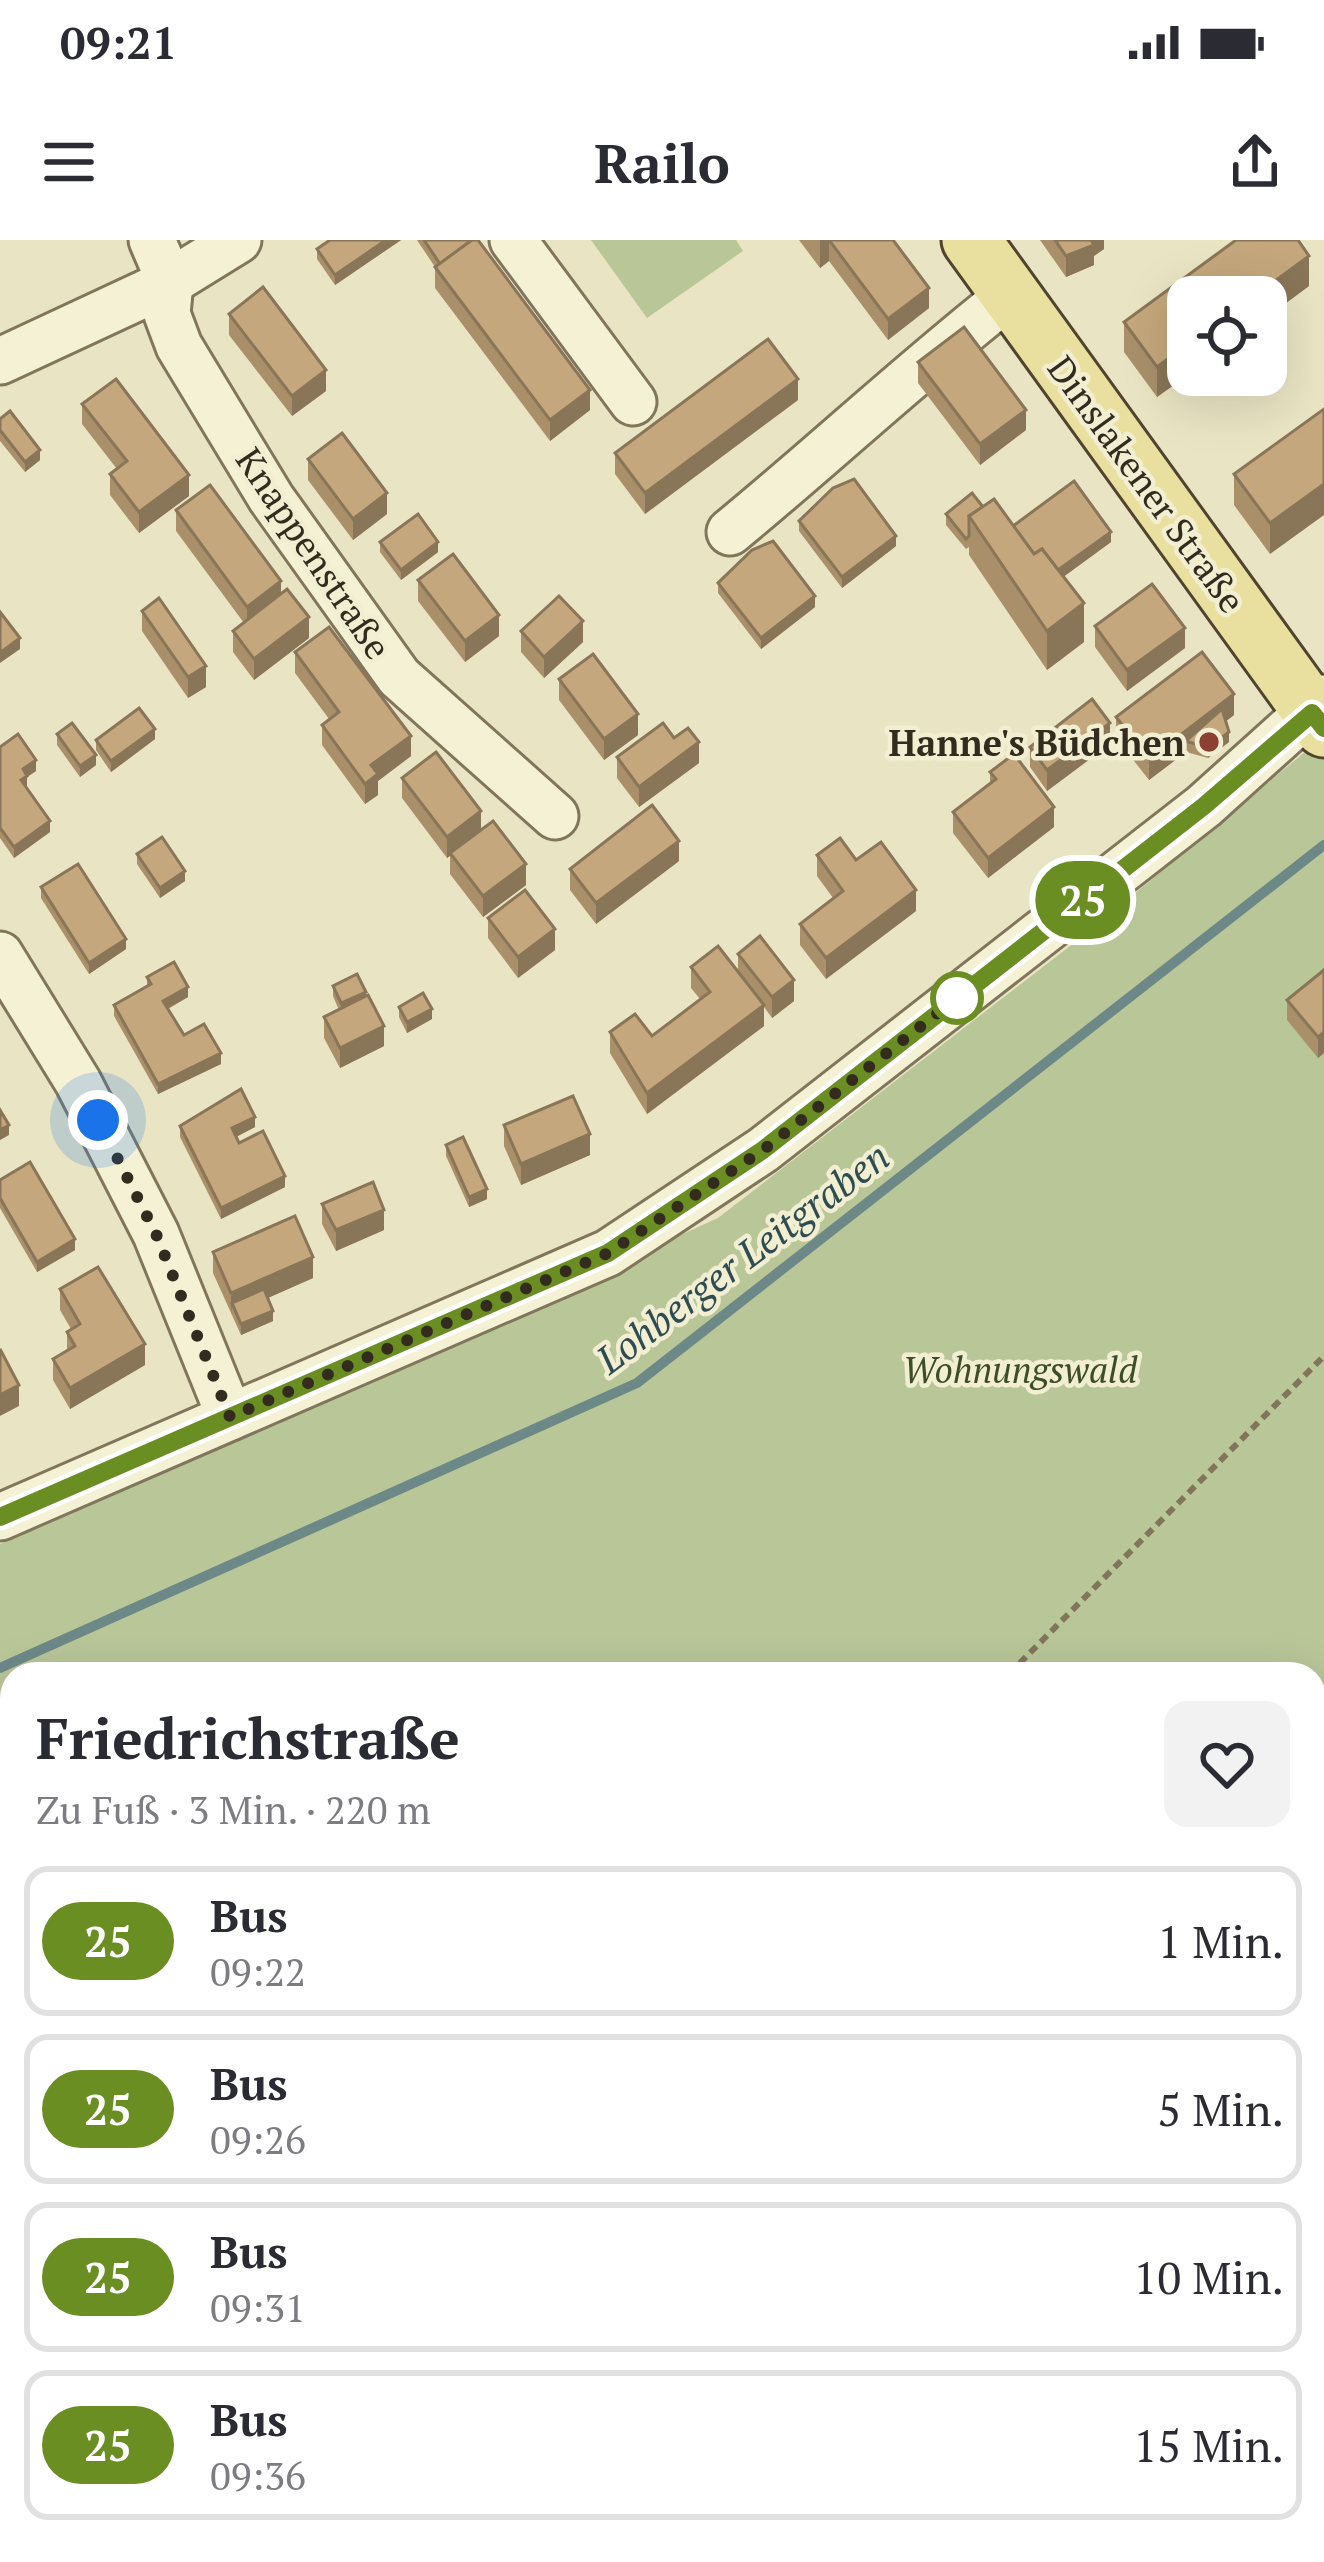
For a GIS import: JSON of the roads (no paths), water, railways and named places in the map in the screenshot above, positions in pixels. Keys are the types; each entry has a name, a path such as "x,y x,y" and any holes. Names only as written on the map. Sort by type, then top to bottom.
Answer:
{"main road":[{"name":"Dinslakener Straße","path":"970,240 1320,713"}],"street":[{"name":"Knappenstraße","path":"152,240 170,282 167,314 179,346 271,498 399,677 555,817"},
{"path":"0,361 170,282 238,240"},
{"path":"513,240 633,402"},
{"path":"730,532 825,454 877,401 1011,294"},
{"path":"0,1517 608,1253 763,1150 1320,713"},
{"path":"0,956 78,1082 156,1234 230,1417"}],"waterway":[{"name":"Lohberger Leitgraben","path":"13,1662 637,1383 1324,845"}],"place":[{"name":"Hanne's Büdchen","path":"1209,742"}],"park label":[{"name":"Wohnungswald","path":"1020,1369"}]}
